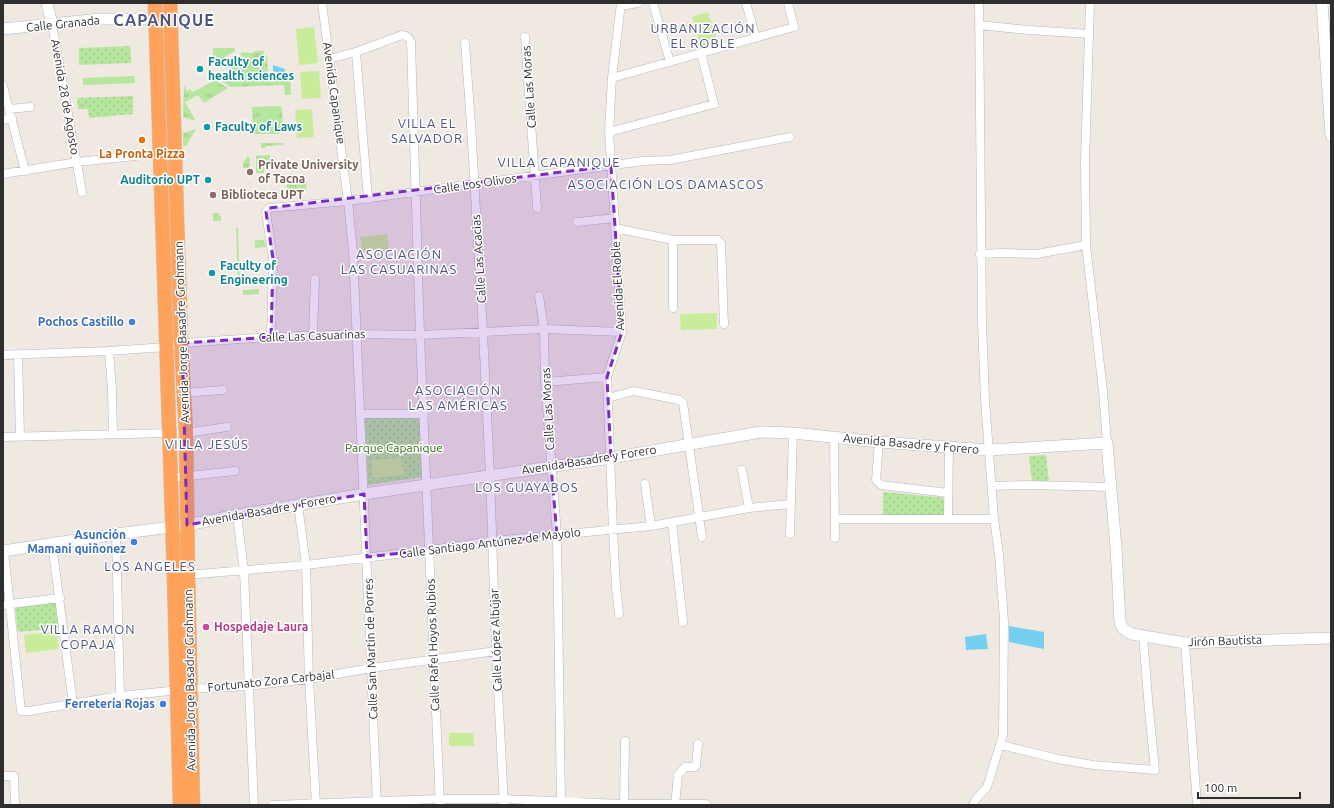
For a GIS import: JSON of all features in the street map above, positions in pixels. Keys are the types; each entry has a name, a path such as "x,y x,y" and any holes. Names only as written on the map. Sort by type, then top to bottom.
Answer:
{"highway":[{"name":"Avenida Jorge Basadre Grohmann","path":"155,3 173,528 181,575 184,690 194,805"},
{"name":"Avenida Jorge Basadre Grohmann","path":"170,3 186,433 187,526 181,575"},
{"path":"169,412 185,411"},
{"name":"Avenida Jorge Basadre Grohmann","path":"180,805 184,690"}],"street":[{"name":"Avenida 28 de Agosto","path":"48,3 82,192"},
{"name":"Avenida Capanique","path":"322,3 348,201 353,251 364,494"},
{"path":"621,4 638,3"},
{"path":"653,3 670,62"},
{"path":"746,3 756,38"},
{"path":"612,78 794,27 788,3"},
{"path":"973,805 976,799 988,787 1003,735 1004,621 999,554 994,519 985,400 980,254 979,3"},
{"path":"992,486 1111,487 1103,391 1086,245 1085,154 1090,3"},
{"path":"1322,3 1331,136"},
{"name":"Avenida El Roble","path":"618,614 613,530 608,378 622,332 609,132 612,78 621,4"},
{"name":"Calle Granada","path":"3,29 100,20 155,19 171,21"},
{"path":"979,25 1088,34"},
{"name":"Calle Rafel Hoyos Rubios","path":"356,52 402,35 406,35 411,42 420,335 440,802"},
{"name":"Calle Las Moras","path":"525,37 537,208"},
{"name":"Calle Las Acacias","path":"465,43 472,124 490,475"},
{"path":"330,59 356,52 368,199"},
{"path":"609,132 714,104 701,53"},
{"path":"3,86 25,171"},
{"path":"9,109 30,107"},
{"path":"3,120 12,118"},
{"name":"Calle Los Olivos","path":"271,337 274,259 266,212 269,208 368,199 643,161 670,160 790,137"},
{"path":"3,174 77,162 160,155 176,159"},
{"path":"577,222 615,218"},
{"path":"615,228 673,240 718,240 721,243 724,324"},
{"path":"673,240 673,308"},
{"path":"980,254 1037,254 1086,245"},
{"path":"313,335 315,279"},
{"name":"Calle Las Moras","path":"539,296 544,329 551,466 557,535 561,803"},
{"name":"Calle Las Casuarinas","path":"3,355 109,351 166,347 182,343 313,335 420,335 544,329 622,332"},
{"path":"109,351 114,434"},
{"path":"18,354 20,437"},
{"path":"546,382 608,378"},
{"path":"184,393 223,390"},
{"path":"608,398 634,391 679,400 684,405 702,537"},
{"path":"360,414 424,414"},
{"path":"186,433 227,427"},
{"name":"Avenida Basadre y Forero","path":"3,551 116,534 187,526 237,514 426,484 611,458 761,432 793,433 879,442 989,450 1108,443"},
{"path":"3,437 169,433"},
{"path":"790,534 793,433"},
{"path":"834,437 835,538"},
{"path":"879,442 876,480 881,484 948,493"},
{"path":"948,518 949,446"},
{"path":"742,470 749,508"},
{"path":"171,478 235,471"},
{"name":"Calle López Albújar","path":"490,475 496,651 504,802"},
{"path":"645,484 651,526"},
{"name":"Jirón Bautista","path":"1111,487 1120,622 1126,631 1132,634 1185,643 1331,638"},
{"name":"Calle San Martín de Porres","path":"364,494 377,803"},
{"name":"Calle Santiago Antúnez de Mayolo","path":"181,575 306,565 493,541 651,526 749,508 790,504"},
{"path":"298,505 306,565 309,679 316,805"},
{"path":"237,514 244,570 254,805"},
{"path":"836,519 994,519"},
{"path":"672,523 683,622"},
{"path":"116,534 120,696"},
{"path":"52,544 73,704"},
{"path":"3,551 6,605 60,598"},
{"name":"Fortunato Zora Carbajal","path":"6,605 21,711 120,696 248,686 309,679 371,668 496,651"},
{"path":"1001,745 1058,760 1119,768 1155,770 1144,636"},
{"path":"1185,643 1197,805"},
{"path":"624,804 625,740"},
{"path":"675,805 678,775 685,767 696,766 698,744"},
{"path":"3,776 14,776 15,805"},
{"path":"274,805 440,802 642,805 706,804"}],"highlighted area":[{"path":"611,166 622,332 607,377 611,458 551,466 557,535 367,557 364,494 187,525 182,343 271,337 273,259 266,212 269,208"}],"green space":[{"path":"708,12 717,41 701,46 692,17"},
{"path":"314,27 318,63 299,65 296,29"},
{"path":"130,46 131,63 79,65 79,48"},
{"path":"213,48 235,48 235,51 213,64"},
{"path":"256,51 264,51 263,55 267,55 268,74 277,77 290,74 291,95 285,95 284,85 230,87 218,78 230,70 227,64 240,56 241,52 252,53"},
{"path":"319,71 321,98 302,99 300,72"},
{"path":"134,76 135,83 83,85 83,78"},
{"path":"215,80 228,88 204,103 198,95 185,102 196,121 183,117 184,85 187,91 190,89 193,92"},
{"path":"133,96 133,114 89,118 88,109 78,109 77,98"},
{"path":"279,106 282,108 283,130 279,134 253,134 252,107"},
{"path":"312,109 314,137 297,138 295,110"},
{"path":"196,129 186,146 183,146 183,133"},
{"path":"261,143 283,143 283,145 266,146 265,148 261,148"},
{"path":"270,155 270,163 264,164 264,173 256,173 256,156"},
{"path":"248,156 250,160 250,168 243,168 243,163"},
{"path":"287,182 307,182 305,192 286,193"},
{"path":"213,213 219,213 219,216 221,216 221,221 213,221"},
{"path":"236,228 238,228 240,287 238,287"},
{"path":"387,234 389,249 362,252 360,237"},
{"path":"255,240 264,240 266,247 255,248"},
{"path":"259,289 259,294 243,295 243,290"},
{"path":"717,313 717,329 681,330 680,314"},
{"name":"Parque Capanique","path":"365,418 421,418 423,477 368,485"},
{"path":"1046,455 1049,482 1032,482 1029,456"},
{"path":"402,458 403,475 373,478 372,460"},
{"path":"883,492 947,498 946,517 883,517"},
{"path":"56,602 60,628 18,632 15,607"},
{"path":"57,631 59,649 26,653 24,635"},
{"path":"449,733 473,733 474,746 449,746"}],"water":[{"path":"273,65 285,69 286,75 273,71"},
{"path":"1009,626 1044,632 1044,649 1009,642"},
{"path":"986,634 988,649 966,650 965,637"}],"place":[{"name":"Faculty of health sciences","path":"200,69"},
{"name":"Faculty of Laws","path":"207,127"},
{"name":"La Pronta Pizza","path":"142,140"},
{"name":"Private University of Tacna","path":"250,172"},
{"name":"Auditorio UPT","path":"208,180"},
{"name":"Biblioteca UPT","path":"213,195"},
{"name":"Faculty of Engineering","path":"212,273"},
{"name":"Pochos Castillo","path":"132,322"},
{"name":"Asunción Mamani quiñonez","path":"134,542"},
{"name":"Hospedaje Laura","path":"206,627"},
{"name":"Ferretería Rojas","path":"163,704"}],"district":[{"name":"CAPANIQUE","path":"164,20"},
{"name":"URBANIZACIÓN EL ROBLE","path":"703,36"},
{"name":"VILLA EL SALVADOR","path":"427,130"},
{"name":"VILLA CAPANIQUE","path":"559,162"},
{"name":"ASOCIACIÓN LOS DAMASCOS","path":"666,184"},
{"name":"ASOCIACIÓN LAS CASUARINAS","path":"399,262"},
{"name":"ASOCIACIÓN LAS AMÉRICAS","path":"458,398"},
{"name":"VILLA JESÚS","path":"207,444"},
{"name":"LOS GUAYABOS","path":"527,487"},
{"name":"LOS ANGELES","path":"150,566"},
{"name":"VILLA RAMON COPAJA","path":"88,636"}]}
